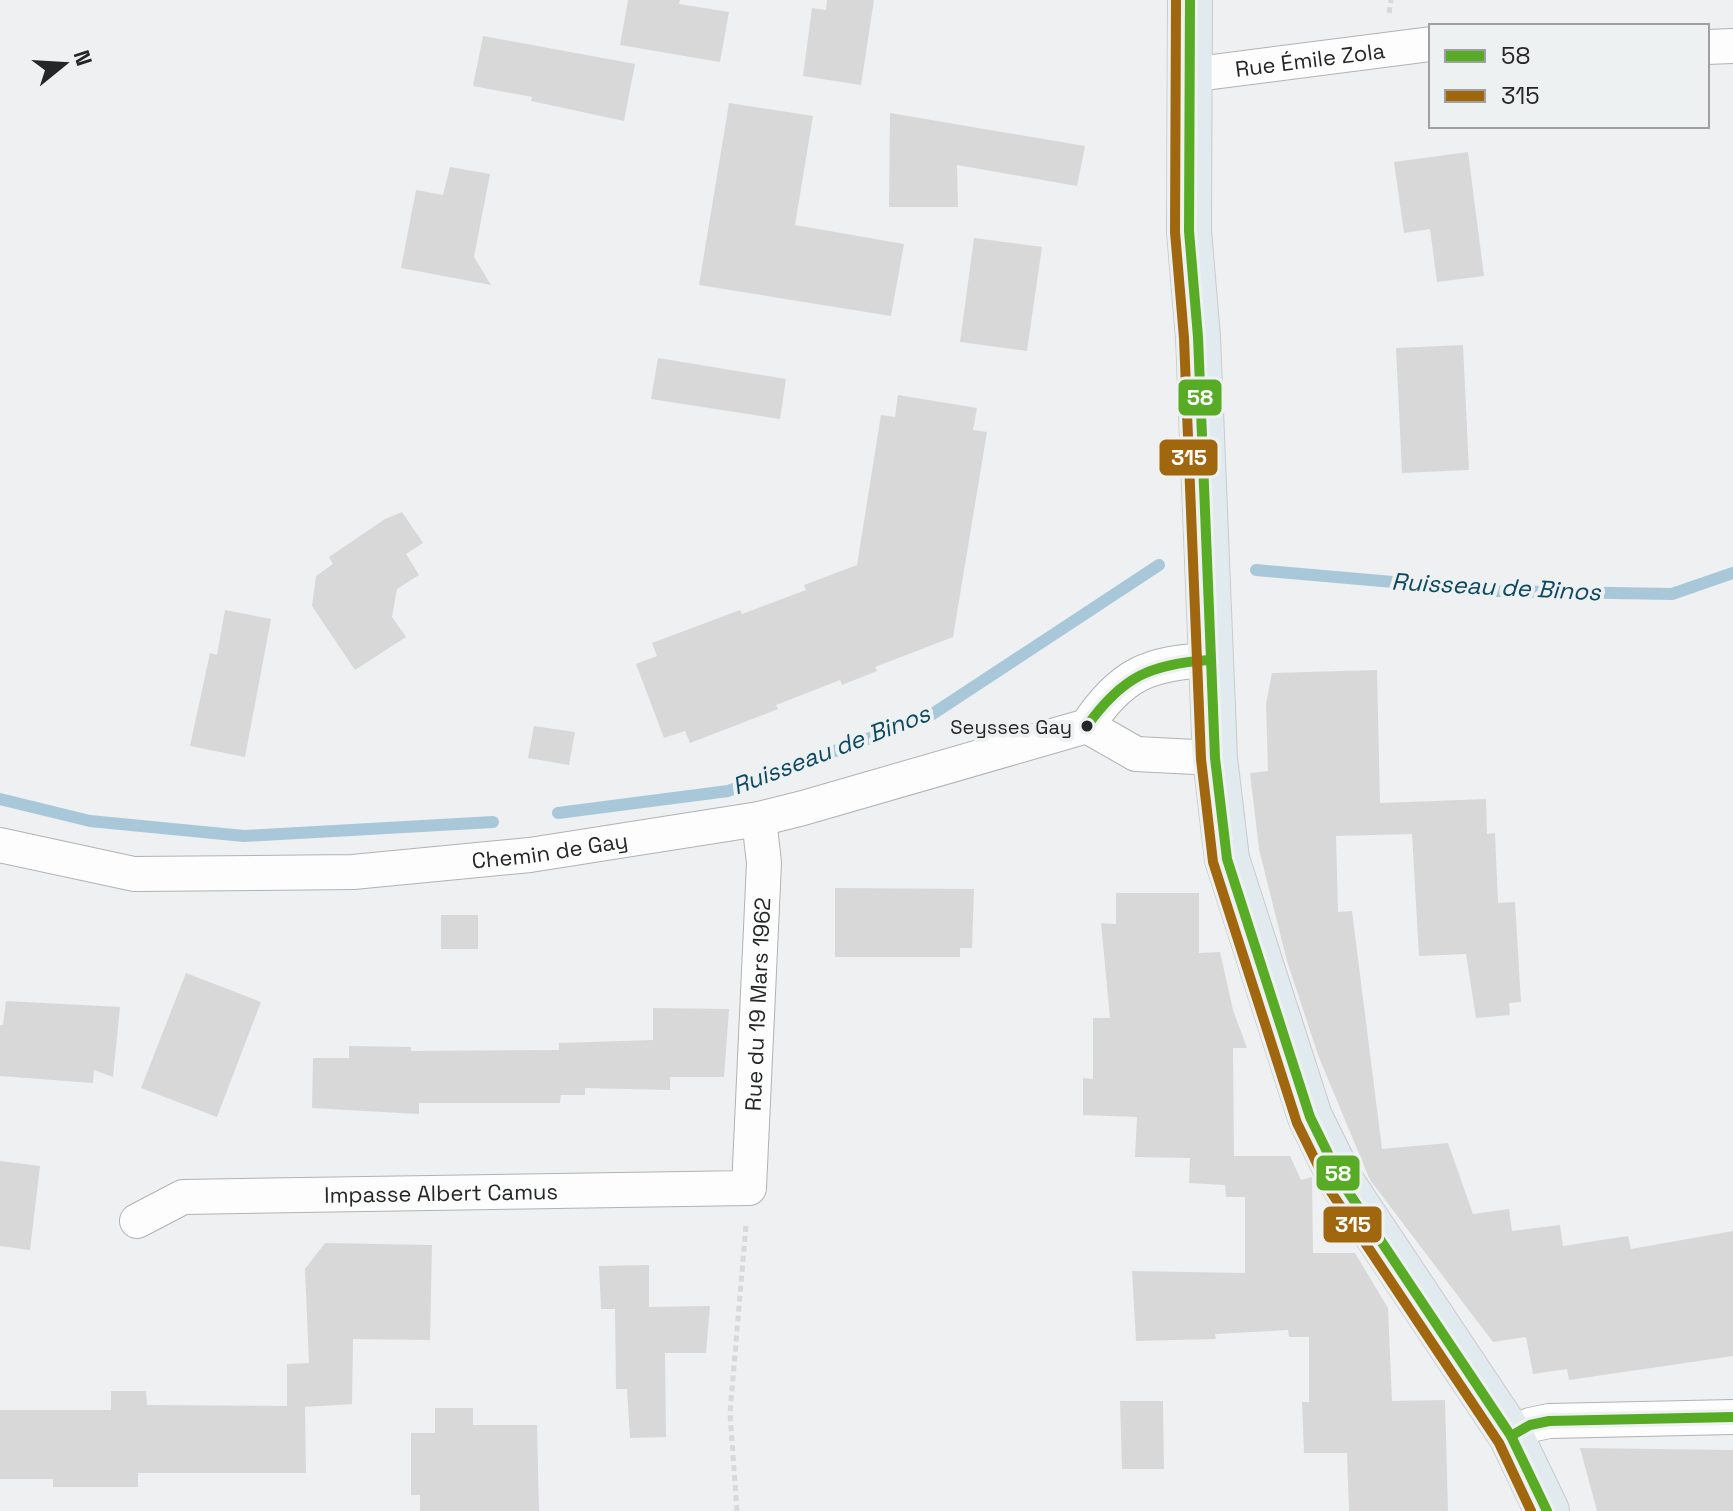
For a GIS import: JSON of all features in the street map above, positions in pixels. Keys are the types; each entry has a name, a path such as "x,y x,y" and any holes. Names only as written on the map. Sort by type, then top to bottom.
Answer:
{"main road":[{"path":"1190,0 1189,231 1198,337 1209,660 1215,758 1227,859 1310,1117 1343,1184 1511,1436 1547,1511"}],"street":[{"name":"Rue Émile Zola","path":"1189,75 1429,44"},
{"path":"1709,47 1733,46"},
{"path":"1209,660 1175,662 1125,679 1103,701 1087,726 1136,754 1215,758"},
{"name":"Chemin de Gay","path":"0,845 134,874 353,872 530,855 759,819 1087,726"},
{"name":"Rue du 19 Mars 1962","path":"749,1188 764,863 759,819"},
{"name":"Impasse Albert Camus","path":"137,1221 183,1197 749,1188"},
{"path":"1511,1436 1530,1425 1549,1421 1733,1417"}],"path":[{"path":"737,1511 730,1413 749,1188"}],"building":[{"path":"628,0 680,0 679,4 729,12 720,62 620,45"},
{"path":"827,0 874,0 861,85 803,76 812,8 826,10"},
{"path":"483,36 635,64 624,121 531,101 532,97 473,86"},
{"path":"729,103 813,116 795,225 904,244 891,316 699,285"},
{"path":"890,113 1085,146 1077,186 957,165 958,207 889,207"},
{"path":"1468,152 1484,276 1437,282 1430,229 1404,233 1394,162"},
{"path":"450,167 490,174 474,257 491,285 401,268 416,190 443,195"},
{"path":"974,238 1042,247 1027,351 960,342"},
{"path":"1463,345 1469,470 1402,473 1396,348"},
{"path":"658,358 786,379 780,419 651,399"},
{"path":"898,395 977,408 973,430 987,432 953,637 875,667 877,671 842,685 840,680 776,705 778,709 690,743 685,731 664,738 636,664 657,656 652,643 740,610 742,614 806,590 804,585 857,565 881,415 895,417"},
{"path":"402,512 423,543 406,554 419,575 397,589 392,617 406,637 355,670 312,606 316,576 333,564 329,557 385,519"},
{"path":"225,610 271,619 245,757 190,746 210,653 217,655"},
{"path":"1377,670 1380,803 1486,799 1487,834 1495,833 1498,903 1515,902 1521,1002 1509,1003 1510,1015 1476,1018 1466,954 1419,956 1412,834 1336,836 1338,912 1352,911 1382,1149 1448,1143 1473,1214 1509,1209 1512,1231 1560,1225 1563,1246 1628,1236 1631,1249 1733,1231 1733,1356 1569,1380 1567,1369 1533,1374 1526,1337 1493,1342 1370,1180 1318,1055 1287,961 1259,849 1250,773 1268,771 1266,704 1272,673"},
{"path":"534,726 575,732 569,765 528,758"},
{"path":"835,888 974,889 972,948 960,948 960,957 835,957"},
{"path":"1116,893 1199,893 1199,953 1220,952 1233,1010 1247,1048 1233,1048 1234,1156 1290,1156 1301,1180 1312,1177 1313,1253 1355,1253 1388,1308 1392,1401 1445,1400 1448,1511 1349,1511 1347,1453 1304,1453 1302,1402 1309,1402 1309,1337 1289,1337 1288,1330 1215,1334 1216,1339 1136,1341 1132,1271 1245,1273 1245,1197 1226,1197 1225,1185 1189,1183 1190,1158 1135,1157 1137,1117 1083,1115 1083,1078 1093,1079 1093,1018 1110,1018 1101,923 1116,924"},
{"path":"441,915 478,915 478,949 441,949"},
{"path":"186,973 261,1002 217,1117 141,1088"},
{"path":"6,1001 120,1007 113,1077 94,1070 93,1083 0,1076 0,1025 3,1025"},
{"path":"653,1008 729,1009 724,1077 670,1077 670,1090 585,1088 585,1095 561,1095 560,1103 419,1103 419,1114 312,1108 313,1058 349,1058 349,1046 411,1047 411,1051 559,1050 559,1043 653,1040"},
{"path":"0,1161 40,1166 30,1250 0,1246"},
{"path":"325,1243 432,1245 430,1340 353,1339 352,1404 305,1407 306,1473 138,1473 138,1487 53,1487 53,1479 0,1479 0,1410 111,1410 111,1391 146,1391 147,1405 287,1406 287,1364 309,1363 305,1269"},
{"path":"649,1265 649,1307 710,1306 706,1353 665,1353 666,1437 630,1438 627,1389 616,1389 615,1309 601,1309 599,1266"},
{"path":"1120,1401 1163,1401 1164,1469 1122,1469"},
{"path":"435,1408 473,1408 473,1425 537,1425 539,1511 420,1511 420,1495 411,1495 411,1433 435,1433"},
{"path":"1580,1448 1733,1450 1733,1511 1597,1511"}],"waterway":[{"name":"Ruisseau de Binos","path":"558,813 728,791 931,715 1159,565"},
{"name":"Ruisseau de Binos","path":"1256,570 1496,591 1672,594 1733,573"},
{"name":"Ruisseau de Binos","path":"0,799 90,821 244,836 493,822"}],"transit line":[{"name":"315","path":"1176,0 1175,232 1184,338 1201,759 1213,862 1297,1123 1331,1192 1499,1443 1531,1511"},
{"name":"58","path":"1190,0 1189,231 1198,337 1215,758 1227,859 1310,1117 1343,1184 1511,1436 1547,1511"},
{"name":"58","path":"1087,726 1113,696 1139,676 1170,665 1209,660"},
{"name":"58","path":"1511,1436 1530,1425 1549,1421 1733,1417"}],"place":[{"name":"Seysses Gay","path":"1087,726"}]}
